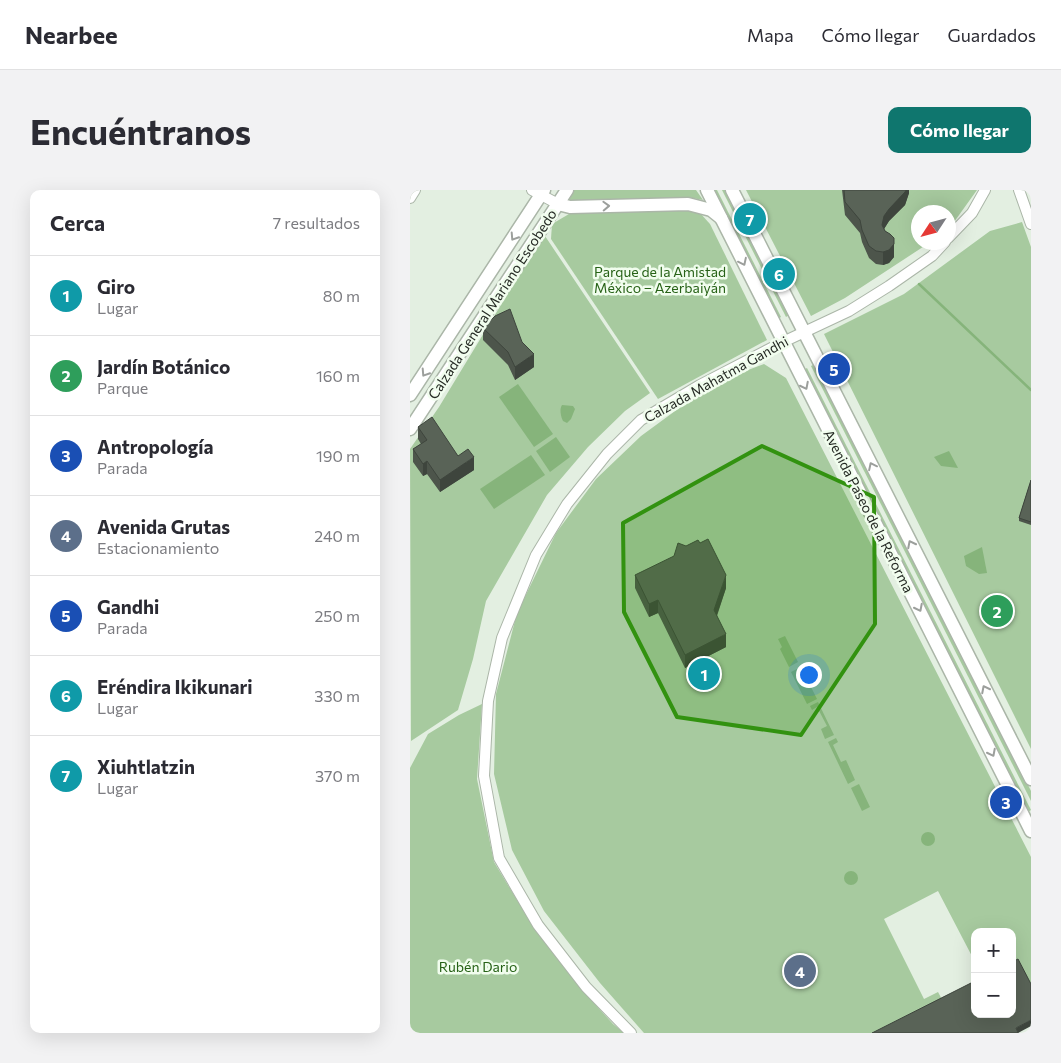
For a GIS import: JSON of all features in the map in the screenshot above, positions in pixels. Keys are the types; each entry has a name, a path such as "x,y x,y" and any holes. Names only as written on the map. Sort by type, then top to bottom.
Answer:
{"main road":[{"name":"Calzada General Mariano Escobedo","path":"410,430 416,413 567,190"},
{"name":"Avenida Paseo de la Reforma","path":"707,190 1031,831"},
{"name":"Avenida Paseo de la Reforma","path":"732,190 1031,779"},
{"name":"Calzada General Mariano Escobedo","path":"410,396 528,214 539,192"},
{"path":"558,204 570,207 688,204 711,210 722,218"},
{"path":"522,257 520,252 532,224 528,214"}],"street":[{"path":"410,198 415,190"},
{"path":"956,230 972,213 985,190"},
{"path":"1019,190 1029,219"},
{"path":"539,192 558,204"},
{"name":"Calzada Mahatma Gandhi","path":"631,1033 586,987 538,925 500,858 484,776 488,701 502,638 536,555 567,504 606,454 641,420 783,342 849,311 889,286 932,256 938,250"}],"highlighted area":[{"path":"762,446 874,497 875,624 801,735 677,717 624,612 623,523"}],"green space":[{"path":"571,190 696,190 703,200 687,197 572,202 568,199"},
{"path":"713,190 717,190 781,317 778,319"},
{"path":"722,190 726,190 789,315 786,317"},
{"path":"746,190 977,190 956,219 956,205 911,205 911,250 918,250 845,298 811,316"},
{"name":"Parque de la Amistad México – Azerbaiyán","path":"691,208 700,213 710,224 767,340 658,399 551,239 552,224 569,214"},
{"path":"1022,222 1031,247 1031,749 824,334 904,294 990,231"},
{"path":"543,233 650,393 625,411 588,447 547,495 486,601 473,659 458,710 411,741 410,449 439,407"},
{"path":"764,364 786,378 1031,857 1031,990 1016,973 1016,928 971,928 971,954 938,891 884,919 924,999 938,992 944,1003 885,1033 644,1033 600,983 544,911 512,850 494,774 496,694 517,613 556,533 596,479 641,436 686,403 748,370"},
{"path":"815,364 1031,791 1031,801 811,366"},
{"path":"807,368 1031,810 1028,812 803,370"},
{"name":"Rubén Dario","path":"482,704 477,779 494,862 534,928 583,991 613,1024 624,1033 410,1033 410,768 428,734 459,715"}],"shaded area":[{"path":"518,384 553,434 534,447 499,397"},
{"path":"562,405 573,406 575,409 567,423 563,421 560,411"},
{"path":"556,437 570,457 550,472 536,451"},
{"path":"949,451 958,468 941,466 934,457"},
{"path":"531,455 545,475 494,509 480,489"},
{"path":"982,547 987,573 979,574 966,566 964,556"},
{"path":"785,636 798,662 789,667 780,649 782,647 778,639"},
{"path":"801,667 817,699 807,704 791,672"},
{"path":"818,702 834,735 825,739 821,729 827,726 817,707 812,710 810,706"},
{"path":"836,738 838,742 833,745 841,762 846,760 855,780 848,784 828,742"},
{"path":"859,784 870,807 862,811 851,788"},
{"path":"925,832 931,832 935,839 931,846 925,846 921,842 921,836"},
{"path":"848,871 854,871 858,878 854,885 848,885 844,881 844,875"}],"building":[{"path":"844,190 906,190 884,216 882,225 885,231 894,238 894,244 889,250 883,252 876,251 869,246 860,220 845,202"},
{"path":"510,309 522,342 534,354 515,367 508,352 483,328 495,316"},
{"path":"432,417 458,456 468,449 474,457 440,480 427,461 423,464 413,449 427,440 418,427"},
{"path":"1031,480 1031,522 1019,518"},
{"path":"708,539 726,575 714,610 726,634 685,655 658,600 649,604 635,575 674,556 678,543 686,546 698,540 700,543"},
{"path":"1018,959 1031,984 1031,1020 1016,1028 1018,1033 872,1033 971,983 971,1018 1016,1018 1016,960"}],"waterway":[{"path":"919,284 1031,390"}],"place":[{"name":"Xiuhtlatzin","path":"750,219"},
{"name":"Eréndira Ikikunari","path":"779,274"},
{"name":"Gandhi","path":"834,369"},
{"name":"Jardín Botánico","path":"997,611"},
{"name":"Giro","path":"704,674"},
{"name":"Antropología","path":"1006,802"},
{"name":"Avenida Grutas","path":"800,971"}]}
